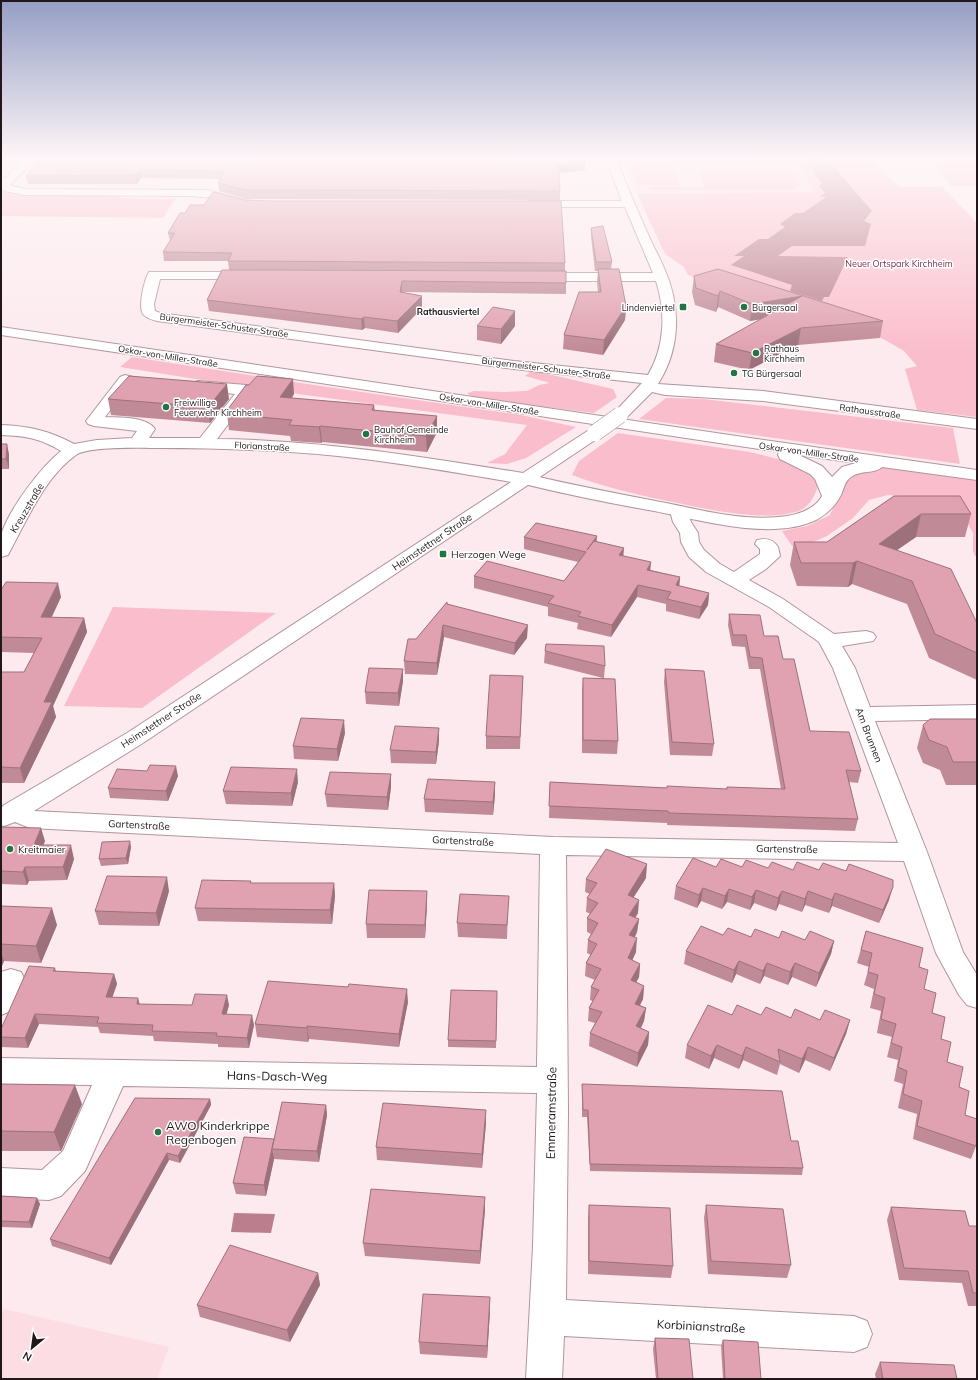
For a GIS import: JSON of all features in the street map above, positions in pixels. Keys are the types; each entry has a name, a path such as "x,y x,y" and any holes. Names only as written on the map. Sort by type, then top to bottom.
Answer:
{"street":[{"name":"Heimstettner Straße","path":"7,815 135,738 451,530 620,415 652,380 665,356 670,330 670,308 661,277 637,223"},
{"name":"Bürgermeister-Schuster-Straße","path":"263,276 154,275 147,304 149,313 158,317 514,365 652,380"},
{"path":"522,277 661,277"},
{"name":"Oskar-von-Miller-Straße","path":"1,331 750,444 977,475"},
{"path":"137,443 147,429 138,425 94,421 126,380 141,381"},
{"name":"Rathausstraße","path":"652,380 665,390 763,396 977,424"},
{"path":"186,385 246,390 205,443"},
{"path":"1,430 22,431 51,438 72,450"},
{"name":"Florianstraße","path":"72,450 90,445 205,443 290,447 359,453 526,479 566,489 679,511 759,523 793,521 817,512 828,502 841,477 848,471 863,466 892,463"},
{"path":"750,444 790,457 816,470 823,477 831,495"},
{"name":"Kreuzstraße","path":"1,552 35,491 62,459 72,450"},
{"name":"Am Brunnen","path":"679,511 682,522 689,533 690,542 696,553 713,568 776,603 826,638 829,642 844,668 860,714 914,852 950,953 969,987 977,997"},
{"path":"689,533 704,523 711,516"},
{"path":"735,580 759,565 770,556 769,547 764,544"},
{"path":"829,642 866,637"},
{"path":"860,714 977,712"},
{"name":"Gartenstraße","path":"7,815 30,819 553,846 914,852"},
{"name":"Emmeramstraße","path":"544,1379 548,1317 552,1080 553,846"},
{"name":"Hans-Dasch-Weg","path":"1,1071 552,1080"},
{"path":"1,1183 49,1185 74,1161 113,1073"},
{"name":"Korbinianstraße","path":"548,1317 854,1334"}],"shaded area":[{"path":"780,224 871,224 865,246 792,246 778,256 848,257 829,297 824,297 822,301 790,291 792,285 731,265 744,256 734,256 759,239 768,239 785,227"},
{"path":"234,1213 275,1214 271,1233 231,1232"},
{"path":"4,1309 169,1347 157,1379 1,1379 1,1313"}],"green space":[{"name":"Neuer Ortspark Kirchheim","path":"651,223 977,223 977,417 917,410 905,369 917,366 904,351 885,340 859,328 688,275 684,267 665,254"},
{"path":"132,357 521,415 576,427 526,458 507,464 487,463 505,454 527,425 246,387 120,367"},
{"path":"530,372 539,372 613,389 617,397 594,413 474,398 467,393 474,391 527,391 539,385 550,383 525,376"},
{"path":"666,398 703,399 953,428 960,464 639,419"},
{"path":"618,433 750,452 782,460 807,471 819,483 815,495 805,508 788,514 757,515 723,512 651,498 611,488 572,475 579,461"},
{"path":"872,467 887,467 977,480 977,556 975,556 973,551 973,533 965,519 938,499 888,495 869,500 853,518 827,536 806,545 792,546 782,531 807,526 830,515 845,479 849,474"},
{"path":"113,607 276,613 142,708 64,706"}],"building":[{"path":"174,223 562,223 565,263 228,261 232,253 163,252 175,233 168,233"},
{"path":"603,226 612,262 596,262 591,228"},
{"path":"598,269 619,269 626,306 604,340 564,335 579,292 601,292"},
{"path":"718,269 883,321 801,328 752,353 716,344 802,296 752,304 720,291 718,296 696,288 694,276"},
{"path":"222,270 566,271 566,283 402,281 400,292 422,296 397,321 364,317 361,319 207,300"},
{"path":"493,307 515,311 501,329 477,326"},
{"path":"129,376 227,384 208,407 108,399"},
{"path":"257,376 293,379 280,397 374,405 372,410 437,416 426,436 320,426 289,425 292,420 227,414 230,409 228,409 246,385 249,385"},
{"path":"1,444 7,444 6,459 1,459"},
{"path":"894,496 960,496 971,514 921,514 879,544 951,569 977,623 977,653 935,634 912,581 857,561 853,563 801,563 794,542 827,542"},
{"path":"536,523 597,536 587,550 594,541 624,548 619,555 651,562 647,570 680,577 676,585 709,593 701,607 667,599 671,592 638,585 612,625 578,616 581,612 548,603 554,596 474,576 487,561 564,581 586,552 524,537"},
{"path":"6,582 58,583 41,617 84,618 44,702 52,702 20,768 1,767 1,672 24,672 42,638 1,637 1,590"},
{"path":"447,602 447,604 528,625 515,643 443,625 437,663 404,661 408,639 416,639"},
{"path":"729,614 760,615 764,636 778,636 783,659 794,659 810,731 849,732 861,771 846,770 858,819 669,813 668,811 549,806 550,782 667,788 667,786 727,789 727,787 785,789 762,658 750,657 746,635 733,635"},
{"path":"546,644 604,646 605,666 545,651"},
{"path":"369,668 403,669 398,693 365,692"},
{"path":"665,669 704,671 714,744 672,742"},
{"path":"490,675 523,676 520,737 486,736"},
{"path":"583,678 615,679 618,741 583,740"},
{"path":"301,718 344,720 337,749 293,746"},
{"path":"930,719 977,719 977,762 953,762 947,747 929,740 923,725"},
{"path":"395,726 439,728 436,752 390,750"},
{"path":"150,765 176,766 166,791 108,788 117,769 147,771"},
{"path":"231,767 297,769 291,793 223,791"},
{"path":"330,772 391,774 387,797 325,794"},
{"path":"428,779 495,782 493,802 424,799"},
{"path":"1,827 41,828 34,845 71,845 63,867 25,867 23,872 1,871"},
{"path":"130,841 126,858 99,859 102,842"},
{"path":"606,849 647,864 628,895 639,900 629,915 639,919 629,935 637,938 628,958 640,964 631,980 644,986 635,1004 646,1008 636,1026 649,1032 638,1053 590,1033 602,1012 589,1008 599,990 591,987 601,969 586,963 597,944 588,940 598,923 587,918 598,903 587,898 597,883 586,879"},
{"path":"693,858 716,867 721,859 742,867 746,860 768,868 772,862 793,870 797,862 819,870 823,863 846,871 849,864 893,880 893,887 883,910 835,893 832,900 808,891 805,899 782,891 778,898 756,890 752,897 729,889 725,896 703,888 699,895 676,886"},
{"path":"107,876 167,877 156,913 95,911"},
{"path":"202,880 251,881 250,883 334,883 330,910 195,908"},
{"path":"369,890 427,891 425,925 366,924"},
{"path":"460,894 509,896 507,925 457,923"},
{"path":"1,906 52,908 36,946 1,944"},
{"path":"701,926 723,935 728,928 751,937 755,929 779,938 782,931 805,940 810,931 834,941 819,973 795,963 790,972 767,963 763,971 739,961 734,970 686,951"},
{"path":"866,931 923,948 919,967 928,970 924,989 936,993 932,1013 945,1017 941,1039 951,1042 947,1062 963,1067 959,1087 969,1091 965,1115 977,1119 976,1146 917,1126 922,1101 903,1094 907,1071 898,1067 902,1047 891,1043 896,1024 881,1019 885,998 874,994 878,975 868,972 872,953 861,950"},
{"path":"29,966 55,968 53,971 114,974 106,997 138,998 137,1004 192,1005 195,994 227,995 222,1014 252,1015 247,1038 216,1036 217,1033 152,1031 153,1025 97,1023 99,1017 35,1014 25,1038 1,1037 1,1029"},
{"path":"268,981 348,987 349,984 407,989 399,1034 307,1026 307,1028 255,1024"},
{"path":"451,990 497,991 496,1041 448,1040"},
{"path":"708,1005 732,1015 737,1005 761,1015 766,1007 791,1018 795,1009 820,1020 825,1010 850,1020 834,1058 808,1047 802,1059 778,1049 780,1062 746,1047 742,1056 717,1045 711,1056 687,1045"},
{"path":"1,1084 75,1085 54,1132 1,1131"},
{"path":"582,1084 782,1091 791,1141 798,1141 803,1168 590,1164 588,1110 583,1110"},
{"path":"135,1098 210,1099 178,1156 167,1153 109,1258 50,1239"},
{"path":"282,1102 326,1105 317,1151 272,1149"},
{"path":"383,1103 486,1110 482,1154 376,1147"},
{"path":"244,1137 274,1139 264,1185 233,1183"},
{"path":"371,1189 485,1197 480,1251 363,1243"},
{"path":"1,1196 37,1198 29,1222 1,1221"},
{"path":"589,1205 670,1208 673,1266 589,1261"},
{"path":"706,1205 783,1209 791,1265 711,1261"},
{"path":"891,1207 965,1211 969,1226 977,1226 977,1293 973,1293 968,1271 904,1268"},
{"path":"230,1245 318,1273 287,1330 197,1305"},
{"path":"423,1294 490,1297 487,1346 419,1342"},
{"path":"655,1338 689,1339 693,1379 658,1379"},
{"path":"723,1340 758,1342 761,1379 725,1379"},
{"path":"880,1362 954,1365 957,1379 883,1379"}],"place":[{"name":"Lindenviertel","path":"683,307"},
{"name":"Bürgersaal","path":"744,307"},
{"name":"Rathaus Kirchheim","path":"756,353"},
{"name":"TG Bürgersaal","path":"734,373"},
{"name":"Freiwillige Feuerwehr Kirchheim","path":"166,407"},
{"name":"Bauhof Gemeinde Kirchheim","path":"366,434"},
{"name":"Herzogen Wege","path":"443,554"},
{"name":"Kreitmaier","path":"10,849"},
{"name":"AWO Kinderkrippe Regenbogen","path":"158,1132"}],"district":[{"name":"Rathausviertel","path":"448,311"}]}
